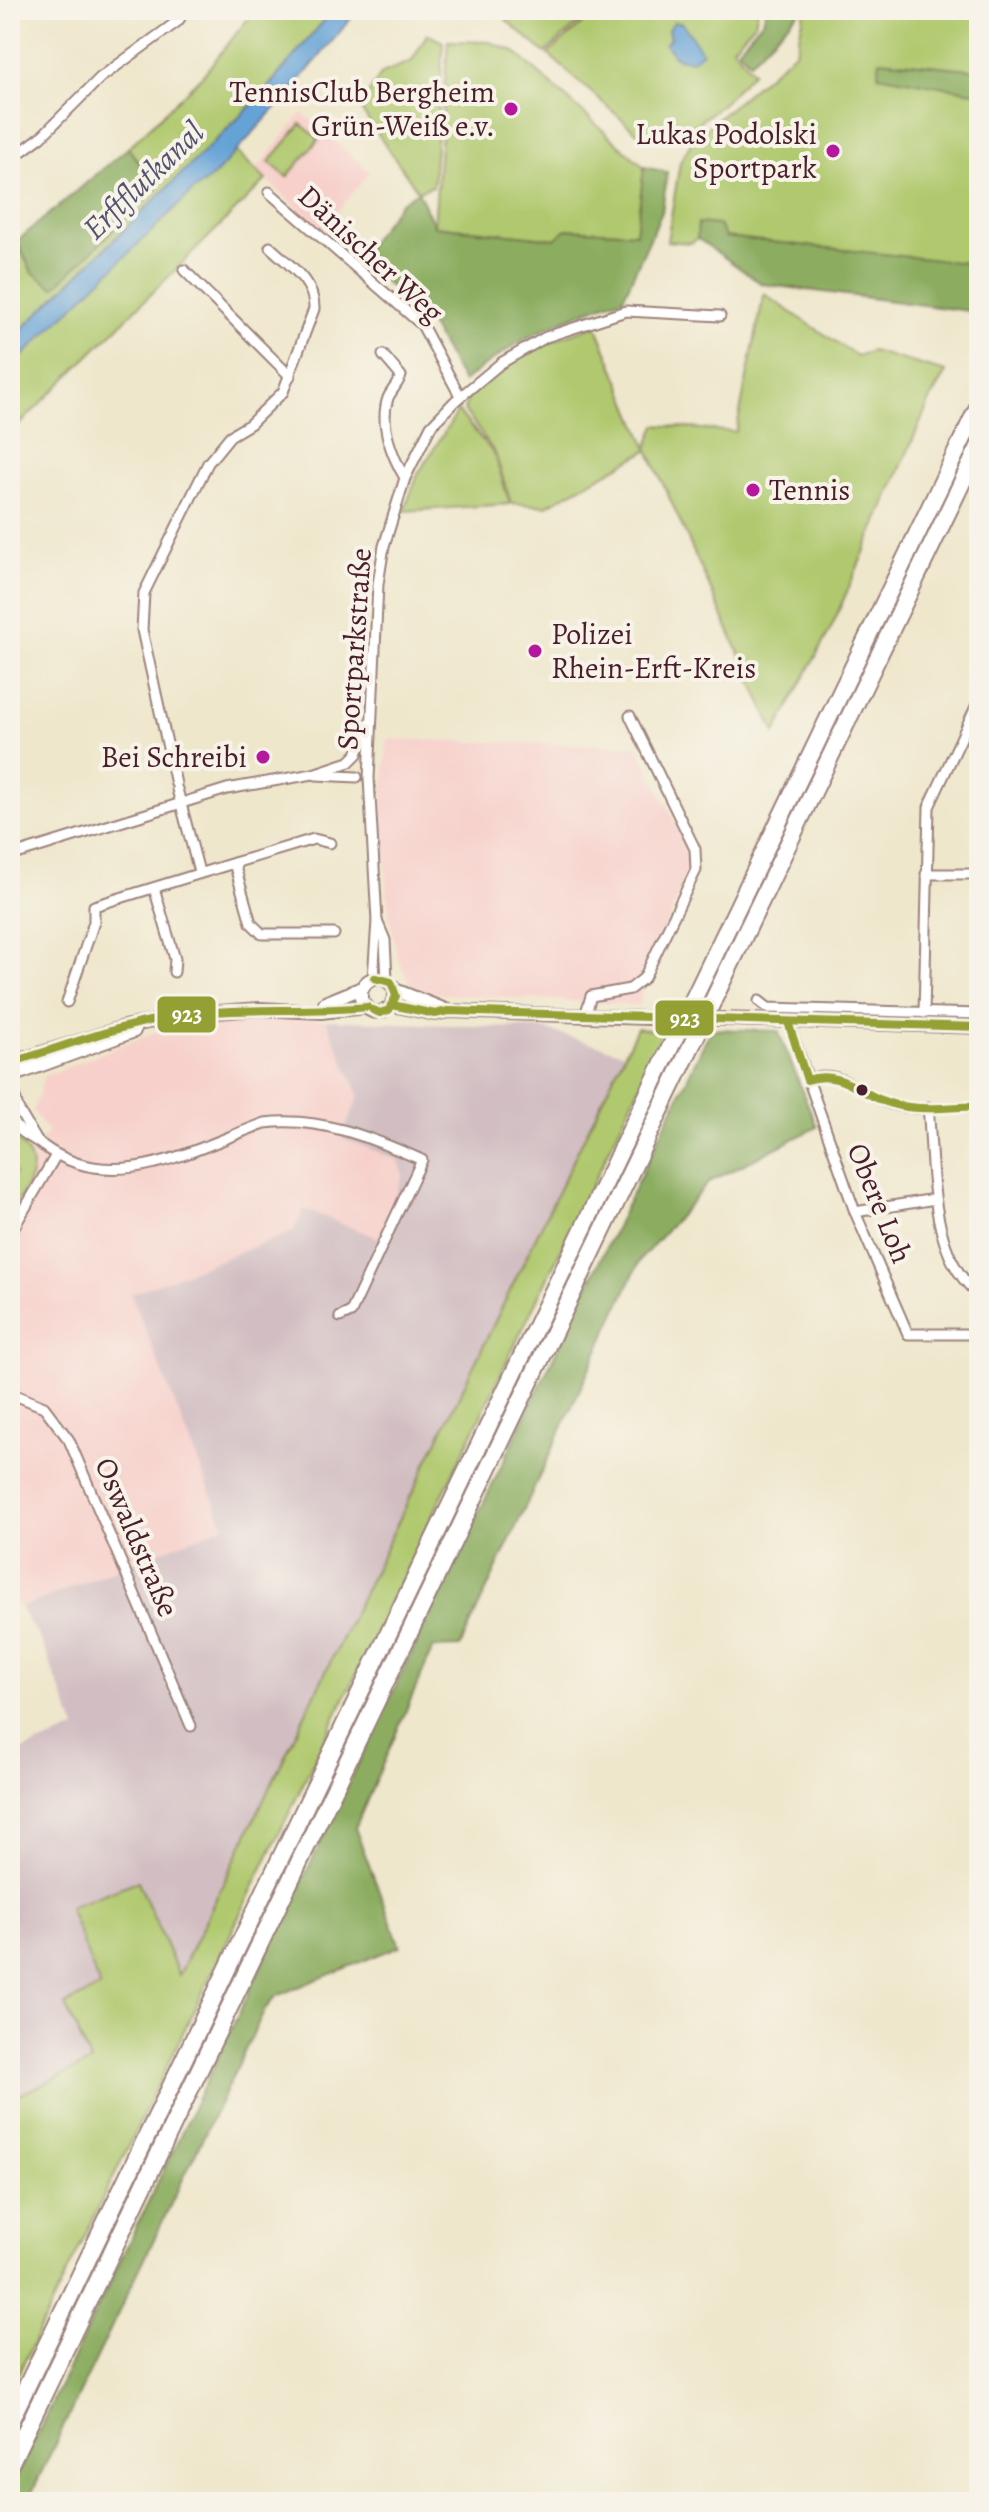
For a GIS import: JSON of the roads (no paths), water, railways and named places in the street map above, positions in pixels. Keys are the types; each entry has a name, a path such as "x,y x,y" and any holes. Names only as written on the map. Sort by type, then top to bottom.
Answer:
{"highway":[{"path":"10,2421 979,405"},
{"path":"10,2464 979,447"}],"street":[{"path":"22,151 41,137 100,78 178,21 185,10"},
{"name":"Dänischer Weg","path":"269,192 422,325 460,396"},
{"path":"199,872 176,787 142,630 141,608 144,593 208,463 230,436 250,424 283,392 314,309 315,295 270,247"},
{"path":"184,270 290,376"},
{"name":"Sportparkstraße","path":"385,983 385,940 377,921 370,826 371,718 378,584 384,546 405,478 431,426 460,396 501,363 546,337 626,311 720,316"},
{"path":"383,355 401,376 389,395 385,412 392,457 405,478"},
{"path":"924,1013 929,807 979,700"},
{"path":"585,1016 591,996 597,992 630,989 644,978 696,870 695,849 630,716"},
{"path":"10,856 180,802 269,780 313,774 349,762 357,754 371,718"},
{"path":"313,774 357,777"},
{"path":"67,1002 94,922 94,906 314,839 330,843"},
{"path":"234,863 255,930 262,934 334,934"},
{"path":"926,874 979,874"},
{"path":"154,888 175,959 174,972"},
{"path":"297,1009 346,998 362,988 385,983 448,1011"},
{"path":"385,983 392,1005"},
{"path":"362,988 362,998 367,1007"},
{"path":"759,1001 768,1008 979,1014"},
{"path":"37,1141 18,1109 12,1073 159,1021 227,1010 297,1009 321,1012 367,1007 380,1012 392,1005 435,1014 448,1011 979,1027"},
{"name":"Obere Loh","path":"788,1022 855,1212 908,1334 979,1334"},
{"path":"807,1080 830,1076 889,1103 928,1107 979,1106"},
{"path":"928,1107 935,1199 942,1237 967,1286 979,1294"},
{"path":"10,1118 24,1135 56,1155 84,1167 125,1171 265,1123 301,1121 388,1145 422,1160 351,1312 340,1317"},
{"path":"10,1234 56,1155"},
{"path":"855,1212 935,1199"},
{"name":"Oswaldstraße","path":"10,1393 44,1407 69,1440 191,1726"}],"water":[{"path":"333,10 358,10 291,91 214,176 194,190 10,368 10,341 258,99"},
{"path":"674,22 683,24 702,52 691,61 675,57 665,44 670,39 668,30"}],"place":[{"name":"TennisClub Bergheim Grün-Weiß e.v.","path":"511,109"},
{"name":"Lukas Podolski Sportpark","path":"833,151"},
{"name":"Tennis","path":"753,490"},
{"name":"Polizei Rhein-Erft-Kreis","path":"535,651"},
{"name":"Bei Schreibi","path":"263,757"}],"water label":[{"name":"Erftflutkanal","path":"143,180"}]}
